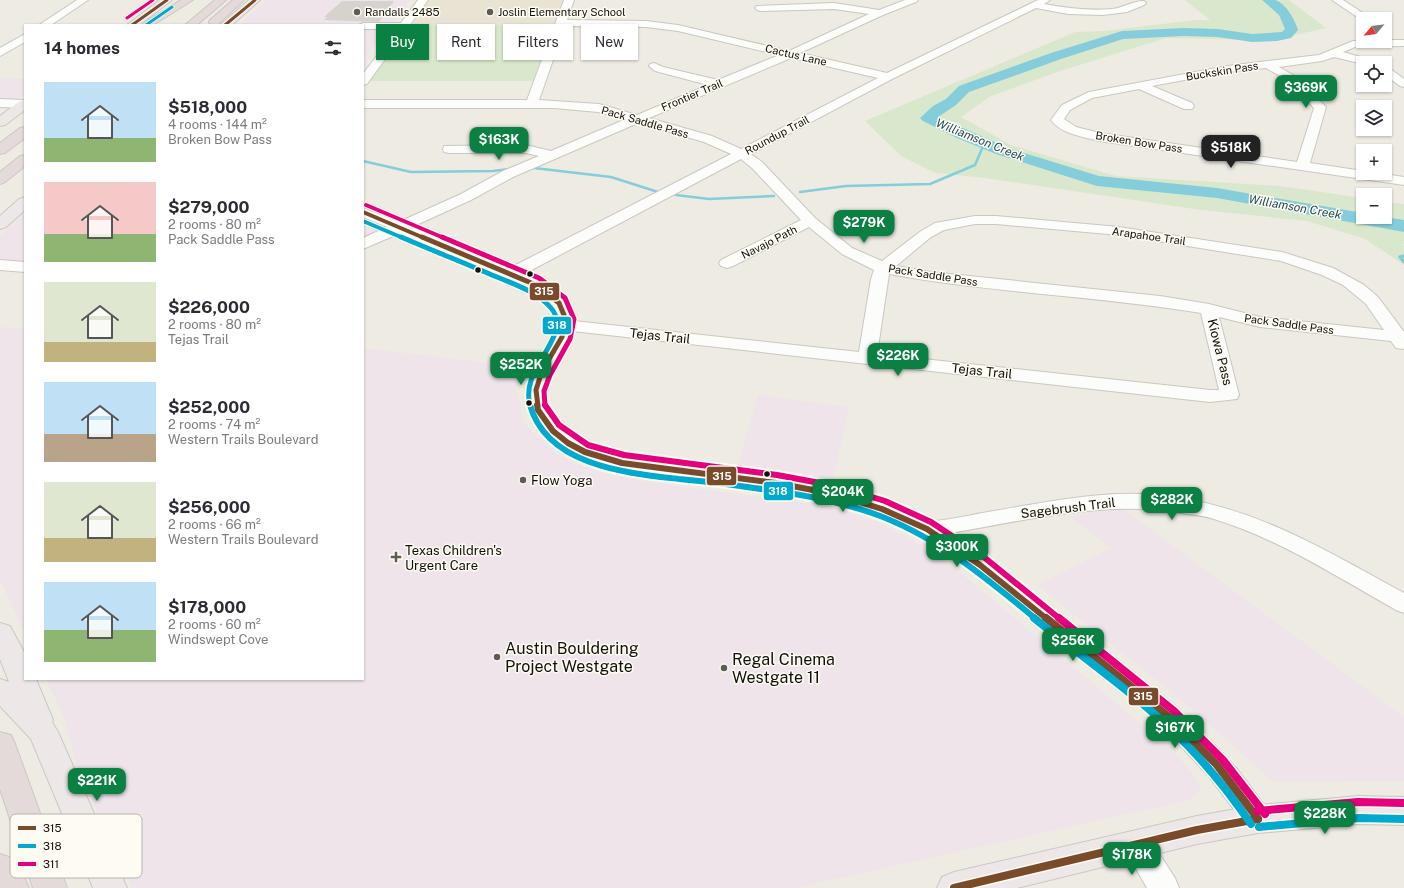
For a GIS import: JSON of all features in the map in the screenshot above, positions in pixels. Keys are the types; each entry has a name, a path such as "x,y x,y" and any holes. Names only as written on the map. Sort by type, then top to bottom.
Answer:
{"highway":[{"path":"146,24 163,13 188,0"},
{"path":"164,24 196,0"},
{"path":"191,24 221,0"},
{"path":"211,24 239,0"},
{"path":"0,135 24,110"},
{"path":"0,150 24,131"},
{"path":"0,179 24,159"},
{"path":"0,744 24,814"},
{"path":"0,869 12,888"},
{"path":"47,878 50,888"}],"main road":[{"path":"133,24 167,0"},
{"path":"226,24 255,0"},
{"path":"0,123 24,110"},
{"path":"0,224 24,203"},
{"path":"0,633 12,657 78,814"},
{"path":"0,690 13,700 43,732"},
{"path":"954,888 1197,830 1258,819 1359,810 1404,811"},
{"path":"106,878 110,888"}],"street":[{"path":"46,24 84,0"},
{"path":"405,24 423,0"},
{"path":"532,104 569,0"},
{"name":"Frontier Trail","path":"364,244 466,197 508,174 913,0"},
{"path":"1337,0 1356,12"},
{"path":"1040,3 1066,11 1111,12 1124,10 1141,3"},
{"name":"Roundup Trail","path":"512,274 888,77 1040,3"},
{"path":"760,8 834,6 880,13"},
{"name":"Cactus Lane","path":"561,23 646,24 678,28 888,77"},
{"path":"364,26 376,26"},
{"path":"1392,35 1404,43"},
{"path":"0,53 24,38"},
{"name":"Buckskin Pass","path":"1064,126 1057,120 1060,112 1072,103 1089,95 1227,69 1322,58 1353,44 1404,43"},
{"path":"1333,53 1356,59"},
{"path":"364,81 379,60"},
{"path":"1266,64 1291,78 1320,107 1302,167"},
{"path":"654,66 659,69 719,84"},
{"path":"1392,75 1404,84"},
{"path":"1139,86 1188,106"},
{"path":"0,104 24,109"},
{"name":"Pack Saddle Pass","path":"364,104 567,104 590,107 708,139 742,154 757,164 810,221 847,251 883,268 931,277 1160,301 1209,309 1260,322 1402,340"},
{"name":"Broken Bow Pass","path":"1064,126 1079,132 1100,137 1404,181"},
{"path":"449,148 526,149 552,155"},
{"path":"364,212 512,274 536,285 554,297 564,312 566,325 562,338 538,379 536,398 539,412 548,426 571,444 591,454 629,464 801,487 826,492 886,511 927,529 963,551 1189,735 1225,773 1258,819"},
{"name":"Arapahoe Trail","path":"883,268 926,234 940,226 961,222 996,220 1119,231 1282,257 1308,264 1338,276 1369,296 1402,340"},
{"name":"Navajo Path","path":"727,263 810,221"},
{"path":"0,265 24,266"},
{"path":"867,358 879,278 883,268"},
{"name":"Kiowa Pass","path":"1209,309 1230,395"},
{"name":"Tejas Trail","path":"566,325 1210,396 1230,395"},
{"name":"Sagebrush Trail","path":"927,529 1089,503 1129,500 1167,503 1217,512 1262,528 1300,546 1404,603"},
{"path":"1137,844 1164,888"}],"shaded area":[{"path":"266,0 410,0 391,24 376,24 376,43 364,59 364,24 240,24"},
{"name":"Joslin Elementary School","path":"429,0 563,0 554,24 413,24"},
{"path":"0,78 24,79 24,94 14,102 0,101"},
{"path":"24,214 24,262 0,260 0,236"},
{"path":"364,219 385,229 364,238"},
{"path":"0,327 24,329 24,632 0,579"},
{"path":"364,348 528,368 516,388 524,422 532,432 560,456 581,466 614,476 669,485 813,504 874,520 913,541 956,569 1166,745 1192,772 1200,786 1198,793 1189,800 795,888 132,888 127,878 142,878 142,814 98,814 82,783 64,718 46,680 364,680"},
{"path":"758,395 849,407 833,480 738,465"},
{"path":"1122,508 1404,717 1404,781 1273,782 1216,730 1160,683 1037,585 1111,548 1069,516"}],"green space":[{"path":"1185,0 1289,0 1326,28 1282,38 1264,40 1166,38 1057,72 989,97 961,117 1011,145 1116,176 1280,186 1356,197 1356,224 1392,224 1392,203 1404,204 1404,244 1402,244 1404,246 1404,265 1365,239 1307,221 1201,210 985,178 935,173 901,156 865,121 1075,32 1104,31 1195,20 1210,20"},
{"path":"429,25 437,25 437,60 495,60 495,25 503,25 503,60 544,60 536,81 370,81 385,60 429,60"}],"building":[{"name":"Randalls 2485","path":"342,1 394,1 379,22 324,20 327,17 324,17"}],"waterway":[{"name":"Williamson Creek","path":"1268,0 1280,9 1286,16 1292,30 1286,35 1277,37 1252,38 1218,33 1184,32 1122,35 1056,56 964,89 951,102 938,109 928,118 963,135 1002,151 1097,181 1217,193 1404,226"},
{"path":"800,192 846,186 930,184 975,165 984,144"},
{"path":"364,161 411,172 493,171 510,169"},
{"path":"534,168 611,177 658,192"},
{"path":"676,195 709,199 774,196"},
{"path":"1404,256 1400,257 1404,262"}],"transit line":[{"name":"311","path":"127,18 153,0"},
{"name":"315","path":"133,24 167,0"},
{"name":"315","path":"226,24 255,0"},
{"name":"318","path":"147,24 172,7"},
{"name":"311","path":"366,205 539,278 565,298 574,319 570,339 550,375 544,391 545,407 559,425 573,436 588,445 624,455 777,475 836,486 885,501 931,522 985,558 1174,711 1223,760 1265,814"},
{"name":"315","path":"364,212 536,285 559,303 566,320 562,337 542,371 536,390 538,410 553,431 568,443 585,452 622,463 776,483 834,494 882,509 927,529 980,565 1169,717 1217,765 1258,819"},
{"name":"318","path":"364,221 532,292 551,308 556,316 557,327 553,339 536,366 531,379 529,403 532,414 545,435 566,451 611,469 770,490 830,501 885,518 925,537 959,558 991,582 1148,708 1177,735 1207,767 1234,800 1251,824"},
{"name":"311","path":"1257,811 1358,802 1404,803"},
{"name":"318","path":"1259,827 1359,818 1404,819"},
{"name":"315","path":"954,888 1197,830 1258,819"}],"place":[{"name":"Randalls 2485","path":"357,12"},
{"name":"Joslin Elementary School","path":"490,12"},
{"name":"Flow Yoga","path":"523,480"},
{"name":"Texas Children's Urgent Care","path":"396,557"},
{"name":"Austin Bouldering Project Westgate","path":"497,657"},
{"name":"Regal Cinema Westgate 11","path":"724,668"}]}
